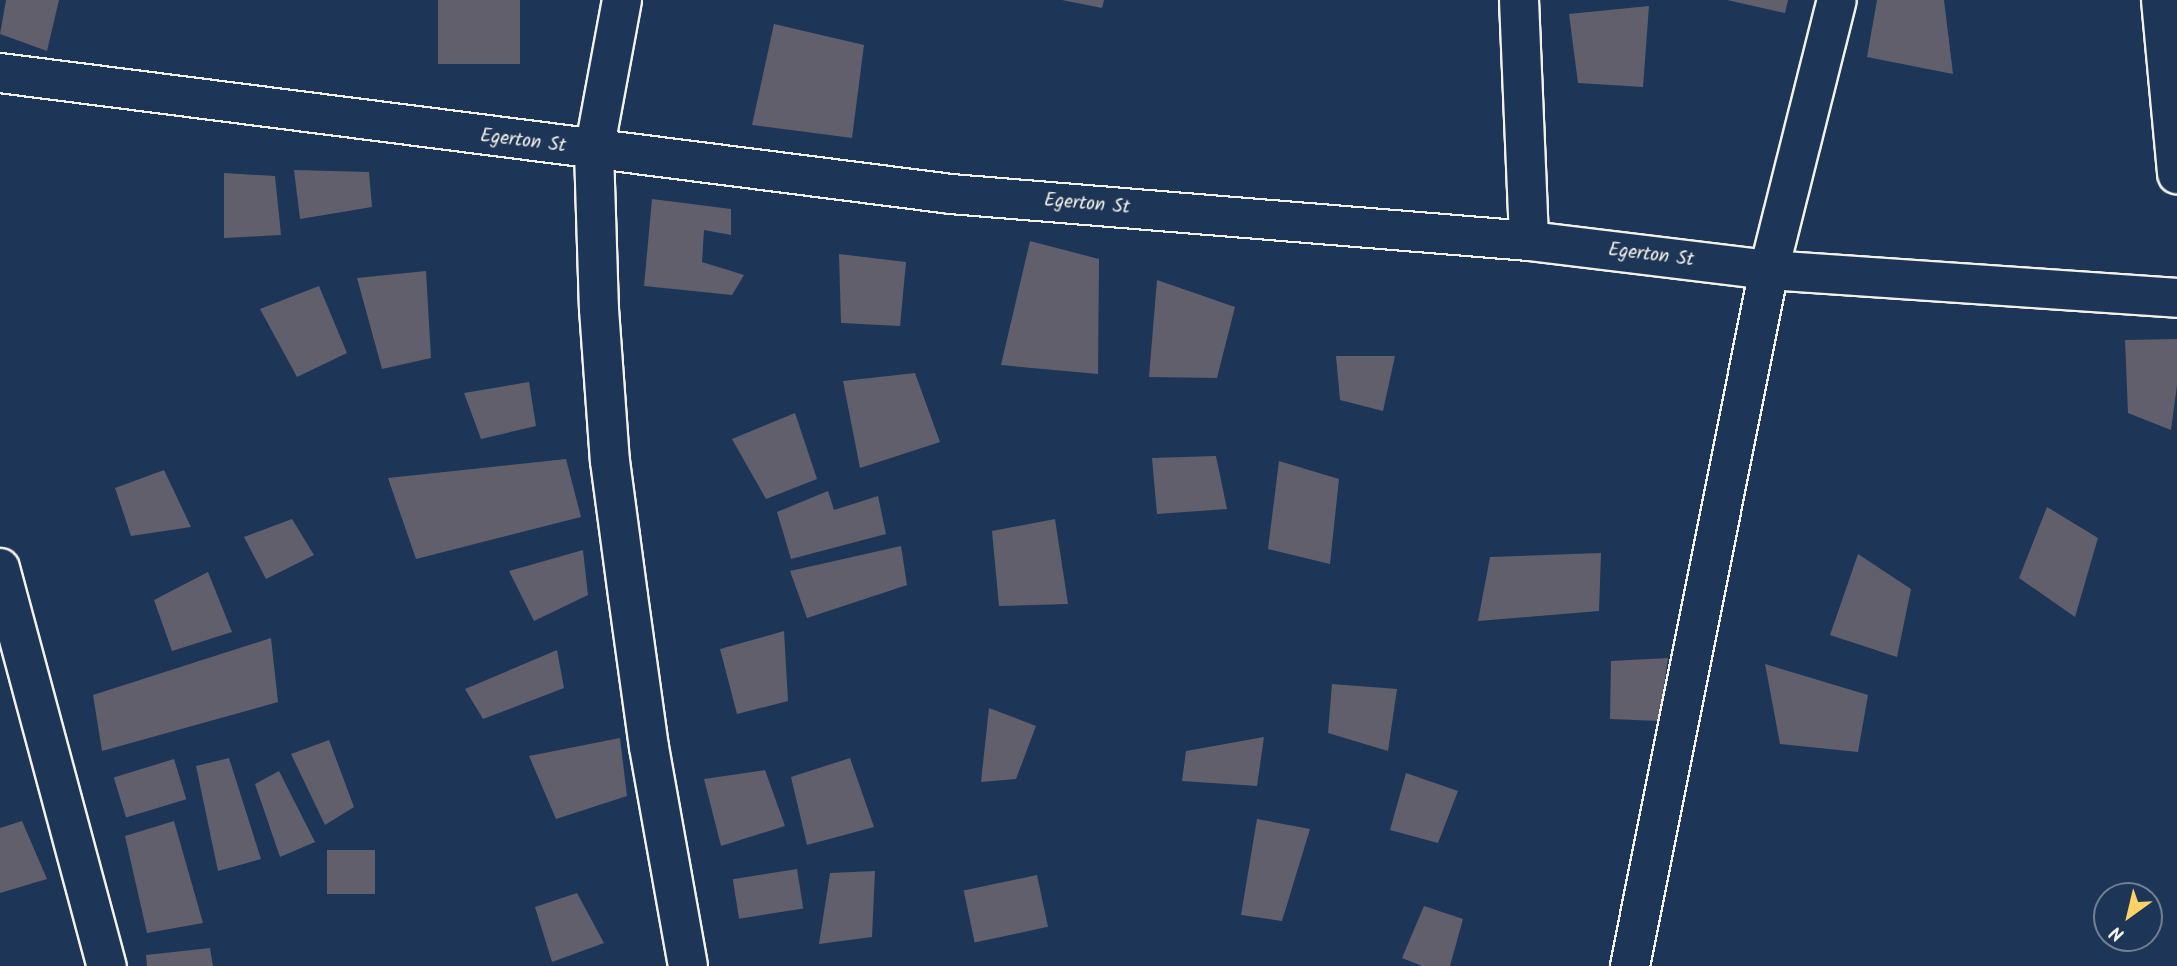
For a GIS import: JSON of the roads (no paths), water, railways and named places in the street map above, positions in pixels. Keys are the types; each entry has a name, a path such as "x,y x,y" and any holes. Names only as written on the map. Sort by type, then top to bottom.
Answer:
{"street":[{"path":"622,0 594,151 610,461 649,747 688,966"},
{"path":"1519,0 1529,242"},
{"path":"1630,966 1769,270 1837,0"},
{"path":"2161,0 2177,174"},
{"name":"Egerton St","path":"0,74 951,194 1529,242 1769,270 2177,298"},
{"path":"0,568 107,966"}]}
